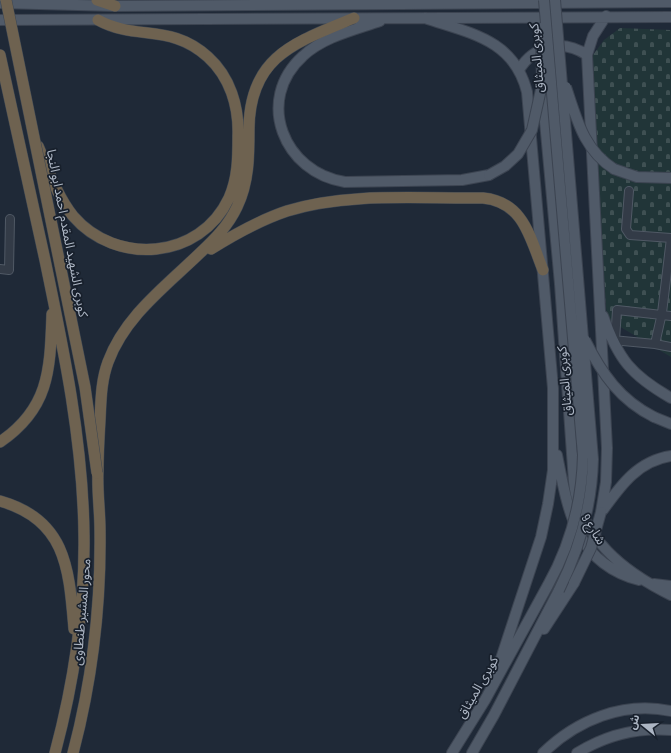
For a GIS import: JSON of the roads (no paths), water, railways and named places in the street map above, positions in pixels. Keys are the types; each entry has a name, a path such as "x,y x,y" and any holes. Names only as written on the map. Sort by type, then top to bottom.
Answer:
{"highway":[{"name":"كوبرى الشهيد المقدم احمد ابو النجا","path":"6,0 89,408 97,473"},
{"path":"97,0 115,6"},
{"path":"97,473 101,395 105,372 113,350 124,330 139,312 196,257 227,224 242,197 248,166 250,110 255,91 264,73 276,58 291,46 354,18"},
{"path":"34,136 62,199 73,215 86,229 111,243 130,249 149,251 168,248 187,241 204,230 218,216 228,199 235,180 238,160 238,122 234,99 220,70 208,57 193,46 168,35 125,30 98,20"},
{"name":"كوبرى الشهيد المقدم احمد ابو النجا","path":"0,55 52,296 72,399 82,477"},
{"path":"196,257 259,222 287,211 315,204 359,199 483,198 500,202 511,208 519,216 525,226 543,270"},
{"path":"0,442 23,423 35,406 44,387 50,357 52,296"},
{"name":"محور المشير طنطاوى","path":"73,753 86,695 96,615 100,545 97,473"},
{"name":"محور المشير طنطاوى","path":"54,753 66,708 76,653 84,565 82,477"},
{"path":"0,501 27,512 49,531 59,546 66,564 71,592 76,653"}],"main road":[{"path":"236,6 249,0"},
{"path":"415,0 426,4"},
{"path":"544,0 540,44 542,85 559,268 574,482 577,502 588,528 601,546 617,561 671,595"},
{"name":"كوبرى الميثاق","path":"452,753 491,689 548,585 563,554 574,522 581,489 583,455 544,0"},
{"name":"كوبرى الميثاق","path":"526,653 572,563 582,534 591,489 592,443 555,0"},
{"path":"0,4 115,6 130,3 236,6 671,2"},
{"path":"472,753 494,715 526,653 548,625 574,583 591,548 602,512 606,482 607,454 587,55 595,31 606,16"},
{"path":"0,20 606,16 671,17"},
{"path":"647,16 671,23"},
{"path":"388,18 316,47 296,62 283,84 279,109 283,133 290,148 300,161 314,172 345,182 462,180 489,175 508,163 524,146 535,121 542,85"},
{"path":"425,18 492,42 504,51 519,70 527,92 553,388 554,435 552,475 545,521 491,689"},
{"path":"519,70 532,55 550,47 569,47 587,55"},
{"path":"561,73 586,141 601,160 614,169 637,177 671,178"},
{"path":"599,305 621,357 634,372 648,384 671,398"},
{"path":"583,336 602,372 614,388 637,408 671,424"},
{"name":"شارع 9","path":"554,435 567,506 574,525 584,543 598,558 610,567 634,579 671,586"},
{"path":"602,512 618,489 636,471 650,462 671,456"},
{"path":"543,753 572,729 606,714 636,709 671,711"},
{"path":"577,753 596,742 617,734 648,729 671,730"}],"street":[{"path":"629,191 626,229 630,235 671,238 662,314 655,344"},
{"path":"0,270 9,270 10,219"},
{"path":"671,316 617,310 613,340 671,347"}]}
